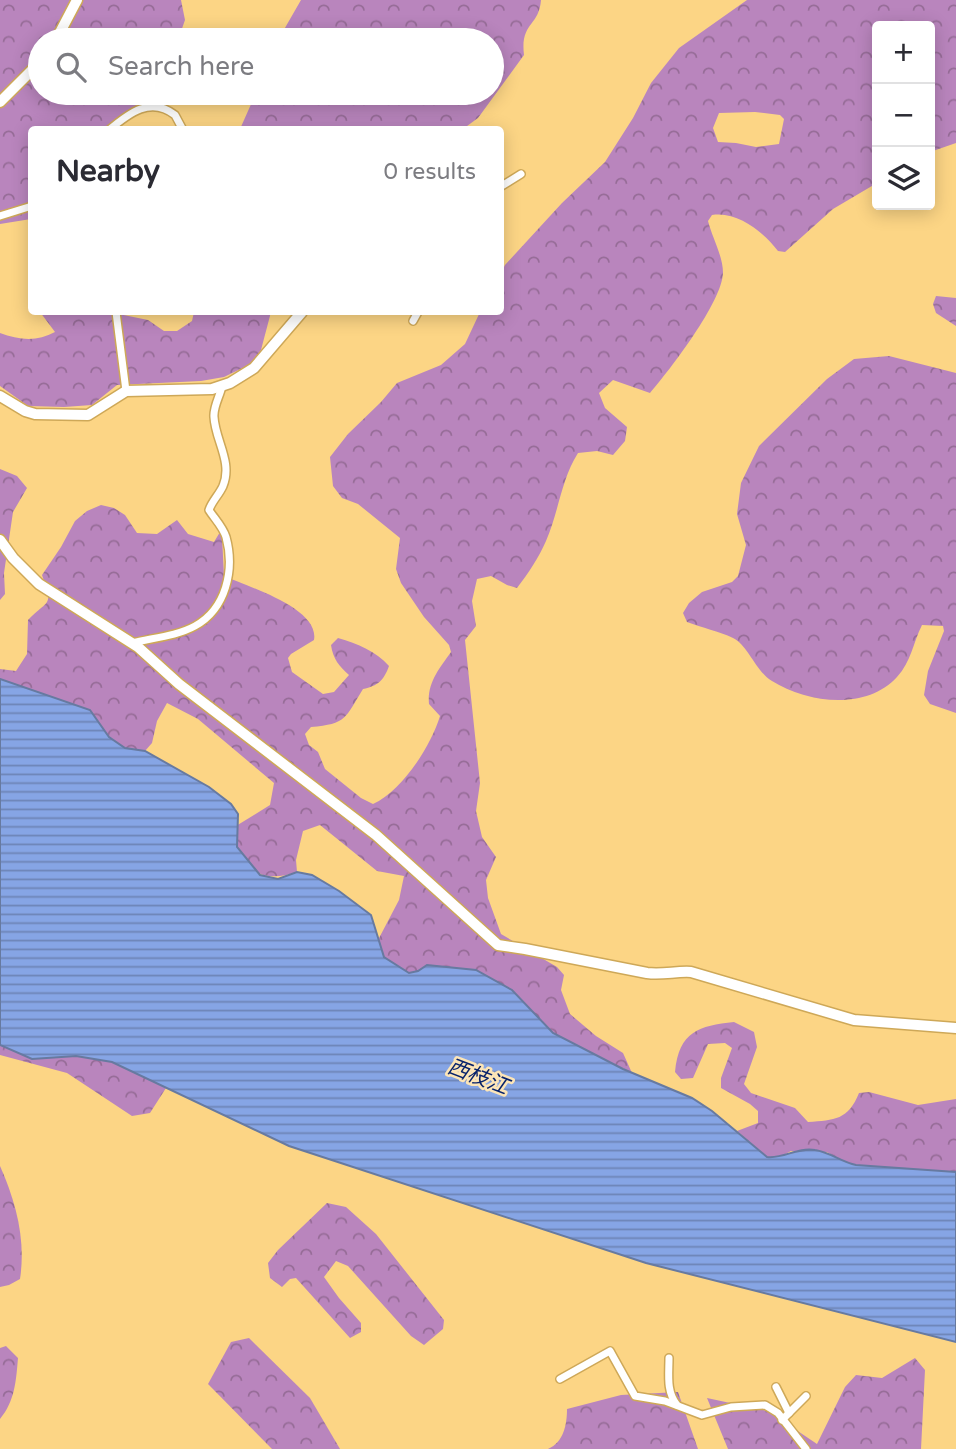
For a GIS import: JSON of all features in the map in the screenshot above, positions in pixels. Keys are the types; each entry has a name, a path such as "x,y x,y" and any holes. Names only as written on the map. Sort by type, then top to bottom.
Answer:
{"street":[{"path":"62,28 76,0"},
{"path":"0,102 28,74"},
{"path":"115,126 140,108 152,105 175,115 181,126"},
{"path":"504,185 521,174"},
{"path":"0,216 28,207"},
{"path":"116,315 126,391"},
{"path":"0,396 35,414 88,415 126,391 212,389 254,368 299,315"},
{"path":"413,321 416,315"},
{"path":"132,643 193,627 211,615 227,588 229,568 226,536 209,510 223,486 225,473 225,455 214,420 214,410 222,386"},
{"path":"0,540 13,558 39,584 132,643 158,663 179,684 376,835 498,945 647,973 662,975 677,971 691,972 854,1020 956,1028"},
{"path":"560,1378 610,1351 635,1396 678,1405 702,1415 731,1407 765,1405 778,1413 806,1449"},
{"path":"668,1358 669,1391 678,1405"},
{"path":"776,1387 789,1413"},
{"path":"782,1420 806,1396"}],"green space":[{"path":"0,0 181,0 185,20 182,28 28,28 28,105 137,105 119,126 28,126 28,219 0,224"},
{"path":"301,0 541,0 540,9 525,36 524,55 504,82 504,28 285,28"},
{"path":"747,0 956,0 956,143 935,150 935,21 872,21 872,186 833,209 785,252 778,251 749,224 731,216 712,215 708,221 723,273 705,318 650,393 613,380 599,393 605,408 627,427 625,441 613,455 597,451 578,453 568,474 546,541 517,588 491,576 477,579 472,601 476,626 465,640 480,783 476,811 482,837 496,857 486,880 488,898 501,934 557,967 564,975 561,990 570,1014 596,1036 623,1053 632,1073 553,1033 532,1012 476,970 427,965 409,973 384,958 378,940 399,900 404,876 377,871 320,825 303,831 296,860 297,872 269,876 254,871 238,848 236,826 270,805 274,783 198,719 167,703 157,721 152,743 145,751 125,748 109,737 90,710 0,679 0,669 16,671 27,654 28,620 45,605 48,598 42,575 75,521 87,511 101,505 114,508 125,515 137,533 157,534 177,520 188,534 214,542 220,532 224,576 294,608 313,628 314,640 288,658 292,672 323,694 334,692 349,675 337,662 332,650 331,645 338,638 366,649 389,666 380,682 363,689 344,718 332,724 311,727 305,734 309,745 318,752 325,769 361,798 373,804 384,798 414,766 436,728 440,716 429,704 430,689 451,652 449,645 424,617 401,583 396,569 400,538 358,504 342,498 333,486 330,457 397,383 441,365 465,344 479,315 504,315 505,265 562,203 605,162 651,83 679,48","holes":["755,112 780,115 784,119 779,144 756,147 718,142 713,128 719,113"]},
{"path":"251,105 487,105 478,118 467,126 241,126"},
{"path":"936,296 956,298 956,326 936,313 933,304"},
{"path":"42,315 124,315 148,320 164,331 177,331 192,321 193,315 270,315 261,350 251,364 224,377 201,381 117,385 92,405 28,406 0,386 0,333 28,339 55,332"},
{"path":"889,356 956,373 956,713 930,704 924,695 928,671 944,631 943,626 922,625 906,665 884,688 853,699 836,700 786,689 766,677 738,641 687,622 683,613 689,603 702,592 732,582 738,576 746,545 737,514 741,483 759,446 827,379 854,359"},
{"path":"0,469 17,476 27,488 13,512 4,573 5,594 0,600"},
{"path":"734,1022 754,1032 757,1047 744,1084 751,1093 795,1108 808,1122 840,1117 850,1109 859,1093 869,1092 918,1105 956,1099 956,1172 856,1165 845,1163 827,1152 791,1151 778,1158 767,1157 737,1131 758,1123 758,1111 721,1088 721,1078 732,1048 725,1043 708,1044 693,1078 681,1079 675,1072 681,1047 693,1033"},
{"path":"0,1045 32,1059 76,1056 112,1062 166,1088 150,1113 132,1116 67,1073 0,1055"},
{"path":"0,1166 15,1207 21,1236 22,1264 20,1279 0,1287"},
{"path":"327,1203 346,1207 376,1234 444,1320 443,1329 424,1345 411,1336 348,1266 336,1261 324,1277 361,1323 361,1332 350,1338 296,1278 290,1279 282,1287 270,1278 268,1263"},
{"path":"249,1338 310,1398 340,1449 272,1449 208,1384 231,1342"},
{"path":"6,1346 18,1358 12,1398 0,1419 0,1348"},
{"path":"915,1358 925,1370 921,1449 728,1449 707,1398 768,1411 817,1444 845,1387 856,1375 882,1378"},
{"path":"678,1392 698,1449 548,1449 561,1437 567,1409 621,1395"}],"water":[{"name":"西枝江","path":"0,679 90,710 109,737 125,748 145,751 209,787 231,804 238,814 237,847 260,875 278,879 297,872 312,875 339,891 371,915 384,957 409,973 427,965 476,970 512,990 553,1033 623,1069 692,1098 712,1111 767,1157 815,1150 856,1165 956,1172 956,1342 646,1263 289,1146 112,1062 76,1056 32,1059 0,1045"}]}
